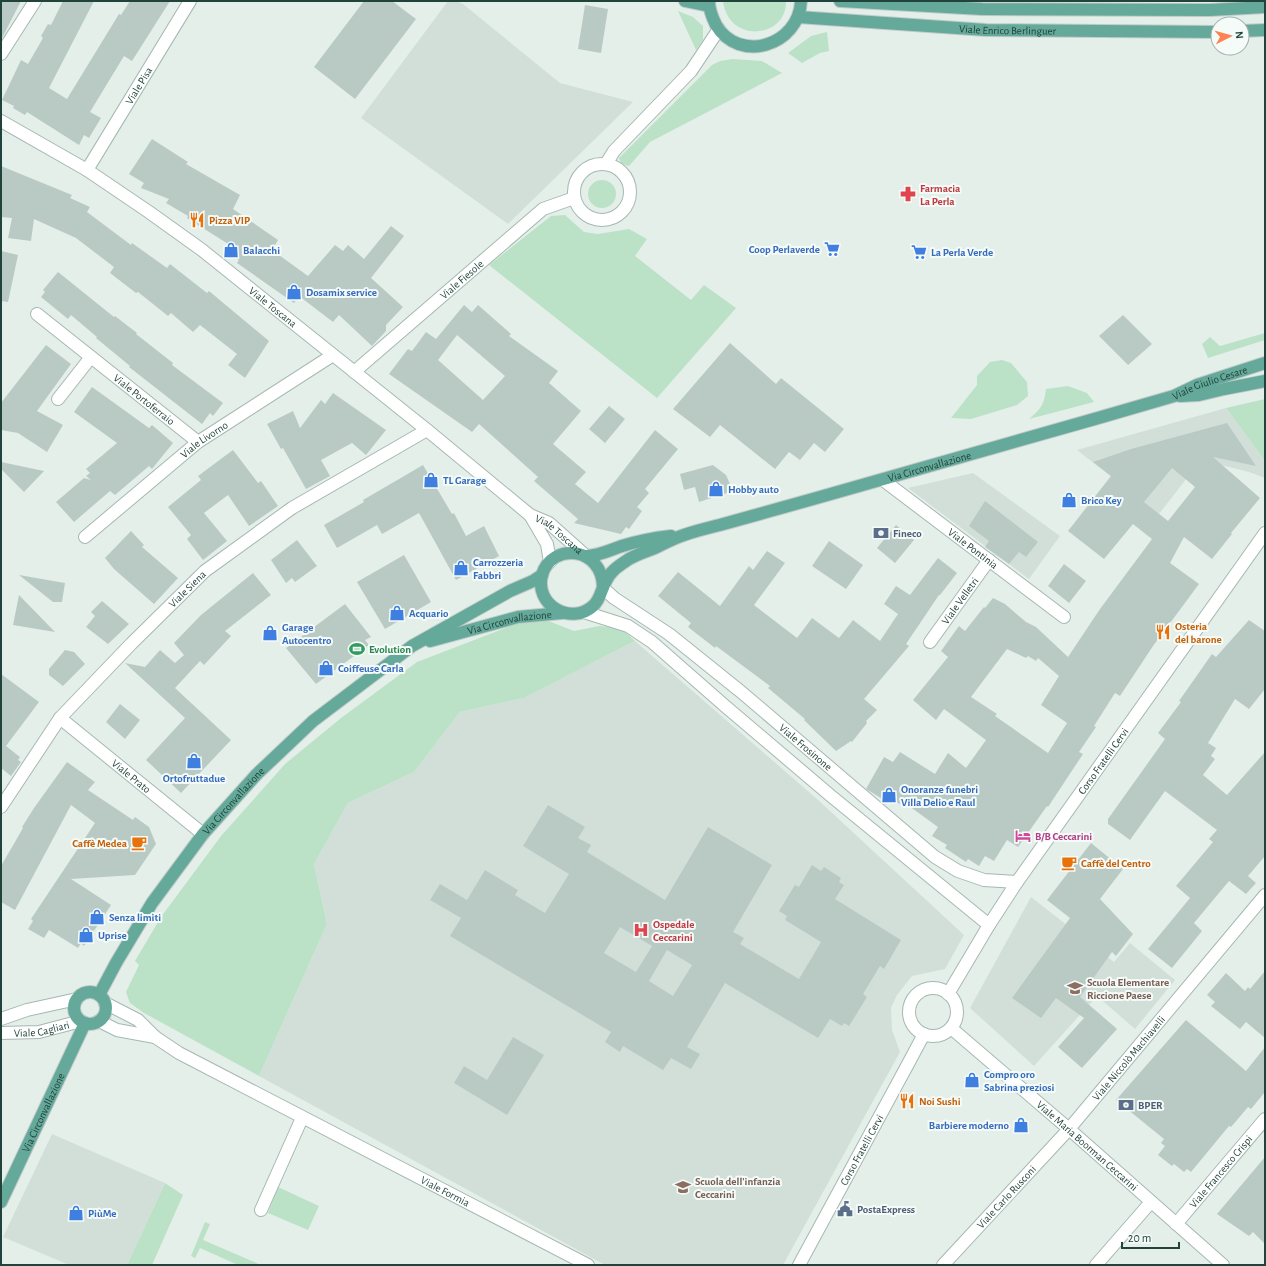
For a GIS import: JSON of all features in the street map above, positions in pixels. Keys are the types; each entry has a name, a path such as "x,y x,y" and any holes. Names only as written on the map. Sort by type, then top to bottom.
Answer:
{"main road":[{"path":"685,1 709,4 712,18 719,29 728,38 740,44 753,47 767,45 780,40 791,30 798,17 801,1"},
{"name":"Viale Enrico Berlinguer","path":"840,1 982,10 1210,10 1265,7"},
{"name":"Viale Enrico Berlinguer","path":"798,17 986,30 1210,32"},
{"path":"1250,31 1265,30"},
{"name":"Viale Giulio Cesare","path":"1174,396 1197,385 1265,363"},
{"name":"Viale Giulio Cesare","path":"1174,396 1199,395 1265,381"},
{"name":"Via Circonvallazione","path":"412,646 518,617 562,613 573,615 584,612 596,602 600,596 602,588 612,570 628,559 684,535 883,480 1174,396"},
{"name":"Via Circonvallazione","path":"562,613 549,604 545,598 541,583 542,575 550,562 556,557 563,554 579,553 586,556 594,556 621,546 649,539 684,535"},
{"path":"586,556 597,566 603,580 602,588"},
{"name":"Via Circonvallazione","path":"99,1021 105,1013 102,999 116,963 152,903 203,834 257,774 314,721 412,646 542,575"},
{"path":"99,1021 90,1024 83,1022 75,1013 75,1003 77,999 85,993 95,993 102,999"},
{"name":"Via Circonvallazione","path":"1,1202 83,1022"}],"street":[{"path":"1,54 35,1"},
{"name":"Viale Pisa","path":"87,170 190,1"},
{"path":"606,164 614,151 691,71 719,29"},
{"name":"Viale Toscana","path":"1,121 87,170 202,250 530,515 549,523 586,556"},
{"path":"606,164 614,166 621,171 630,185 631,192 627,207 620,214 612,219 602,221 593,219 584,214 578,207 574,198 574,189 577,180 588,168 606,164"},
{"name":"Viale Fiesole","path":"354,372 543,208 574,198"},
{"name":"Viale Portoferraio","path":"36,314 198,442"},
{"name":"Viale Livorno","path":"85,537 198,442 333,355"},
{"path":"58,399 91,357"},
{"name":"Viale Siena","path":"1,807 60,718 131,644 205,571 292,508 426,430"},
{"name":"Viale Pontinia","path":"883,480 1064,617"},
{"name":"Viale Toscana","path":"530,515 548,544 550,562"},
{"name":"Corso Fratelli Cervi","path":"948,994 989,925 1017,882 1265,533"},
{"name":"Viale Velletri","path":"930,642 989,560"},
{"name":"Viale Frosinone","path":"602,588 614,598 669,634 740,691 935,857 958,871 984,880 1017,882"},
{"name":"Viale Frosinone","path":"584,612 628,626 652,642 826,792 989,925"},
{"name":"Viale Prato","path":"60,718 203,834"},
{"name":"Viale Niccolò Machiavelli","path":"1069,1129 1265,895"},
{"path":"936,988 943,990 948,994 956,1006 957,1014 955,1022 951,1028 945,1033 931,1036 917,1030 912,1023 910,1008 912,1000 917,994 923,990 936,988"},
{"name":"Viale Cagliari","path":"1,1018 27,1010 77,999"},
{"name":"Viale Formia","path":"102,999 138,1020 155,1037 179,1053 588,1265"},
{"name":"Viale Formia","path":"99,1021 117,1030 155,1037"},
{"name":"Viale Cagliari","path":"1,1033 39,1032 83,1022"},
{"name":"Viale Maria Boorman Ceccarini","path":"951,1028 1069,1129 1223,1265"},
{"name":"Corso Fratelli Cervi","path":"799,1265 924,1034"},
{"path":"261,1210 302,1118"},
{"name":"Viale Francesco Crispi","path":"1176,1224 1265,1119"},
{"name":"Viale Carlo Rusconi","path":"943,1265 1069,1129"},
{"path":"1096,1265 1151,1202"}],"shaded area":[{"path":"448,1 456,1 463,4 560,83 633,102 508,224 361,118"},
{"path":"1226,408 1265,461 1265,478 1249,472 1201,460 1159,514 1077,450"},
{"path":"973,473 1060,536 1029,579 908,488"},
{"name":"Ospedale Ceccarini","path":"635,641 817,799 964,935 945,969 912,976 897,995 891,1008 892,1030 900,1052 783,1265 605,1265 259,1076 327,924 314,864 348,803 414,772 460,712 524,698"},
{"name":"Scuola Elementare Riccione Paese","path":"1031,897 1114,962 1130,943 1175,980 1135,1029 1097,996 1034,1066 970,1008"},
{"path":"52,1134 165,1183 127,1265 69,1265 3,1237"}],"green space":[{"path":"723,1 786,1 784,14 777,23 768,29 757,31 745,30 735,24 727,15"},
{"path":"678,11 693,17 703,26 703,40 696,50"},
{"path":"827,32 829,51 820,53 802,63 788,53 811,36"},
{"path":"733,59 762,61 782,73 650,142 629,166 621,164 619,158 712,65 720,61"},
{"path":"602,180 612,184 616,194 612,204 602,208 592,204 588,194 592,184"},
{"path":"565,215 584,232 598,234 629,229 647,239 635,256 691,300 704,285 736,308 657,398 489,265 551,216"},
{"path":"1265,333 1265,340 1208,358 1202,344 1210,337 1220,346"},
{"path":"1002,360 1011,363 1027,382 1028,396 1017,405 971,419 951,418 977,385 977,376 990,362"},
{"path":"1068,386 1087,393 1094,402 1029,419 1041,406 1046,389"},
{"path":"1265,399 1265,461 1226,408"},
{"path":"526,620 546,620 574,631 599,626 610,627 625,632 635,641 524,698 460,712 414,772 348,803 314,864 327,924 259,1076 144,1013 130,1003 126,992 139,965 135,961 161,917 221,836 285,764 341,718 417,662"},
{"path":"165,1183 183,1195 152,1265 127,1265"},
{"path":"278,1187 319,1206 308,1230 268,1213"},
{"path":"205,1222 210,1224 203,1240 261,1265 238,1265 200,1248 195,1258 191,1256"}],"building":[{"path":"1,1 21,1 1,40"},
{"path":"63,1 94,1 49,88 67,99 119,14 121,15 130,1 170,1 132,61 124,56 90,112 101,118 89,138 84,135 79,145 27,112 25,115 13,108 14,106 2,100 21,60 28,64 43,38 41,36 48,24 51,25"},
{"path":"364,1 392,1 416,19 355,99 314,67"},
{"path":"585,5 608,9 601,53 578,49"},
{"path":"152,139 188,162 186,164 240,195 233,209 278,240 272,250 308,276 335,245 343,251 348,245 364,259 391,226 404,236 371,278 403,307 386,325 386,331 372,346 339,315 333,322 299,296 294,303 237,263 239,260 228,253 233,247 187,218 188,216 166,203 169,199 141,188 144,183 129,174"},
{"path":"1,166 72,195 70,198 90,207 87,212 131,245 132,243 167,268 170,264 207,293 209,291 269,341 245,378 228,365 237,354 200,325 193,332 171,313 168,316 138,292 136,293 110,273 114,267 76,238 34,219 31,241 8,238 12,218 1,217"},
{"path":"1,251 18,255 8,302 1,301"},
{"path":"58,272 114,317 115,316 137,333 136,334 173,363 172,365 223,403 213,416 210,413 202,424 129,367 130,366 71,315 68,319 41,297 45,292 43,290"},
{"path":"464,305 472,312 478,305 511,334 509,336 558,371 549,383 581,411 553,444 586,472 575,484 598,503 655,430 678,449 645,489 649,493 637,507 642,511 629,529 626,527 621,534 574,523 578,519 534,481 538,477 479,424 472,432 389,374 408,349 412,351 426,332 436,339","holes":["457,335 505,376 483,400 438,360"]},
{"path":"1123,315 1152,344 1128,365 1099,336"},
{"path":"730,343 776,384 781,378 844,429 825,452 814,443 800,460 789,452 775,469 720,425 710,437 673,409"},
{"path":"46,345 71,364 37,411 63,425 47,452 18,433 1,430 1,403"},
{"path":"92,387 149,428 152,425 173,443 152,469 149,466 115,495 110,491 74,522 56,502 84,478 91,480 86,476 90,473 86,469 117,443 74,412"},
{"path":"333,393 386,430 366,455 352,443 321,460 330,476 306,489 283,448 281,449 267,424 293,411 300,428 321,400 325,404"},
{"path":"609,406 625,419 605,443 589,429"},
{"path":"1227,423 1256,466 1213,457 1260,498 1212,559 1184,537 1170,563 1199,584 1153,646 1120,696 1115,693 1094,726 1096,727 1079,752 1083,754 1048,807 1047,806 1018,847 1007,840 994,861 985,856 979,866 968,859 966,862 945,848 947,845 932,836 938,827 902,801 900,804 886,797 884,800 866,789 884,757 893,762 900,752 935,774 948,753 966,768 986,740 944,709 936,720 913,700 948,657 941,651 959,626 965,631 993,598 1005,604 1026,622 1036,627 1068,657 1100,609 1152,539 1133,524 1104,559 1068,531 1111,476 1093,462 1131,449","holes":["1172,468 1195,487 1168,521 1144,502","1007,649 1026,658 1028,656 1036,661 1038,658 1059,676 1041,705 1067,723 1048,753 995,716 997,714 971,697"]},
{"path":"233,450 258,483 261,481 278,506 249,526 228,495 204,513 227,541 203,560 187,539 191,535 168,507 201,480 198,476"},
{"path":"1,462 44,471 24,492 1,469"},
{"path":"423,465 452,514 454,513 466,536 484,526 499,556 456,580 419,513 382,534 377,525 337,548 324,525"},
{"path":"713,465 726,475 733,491 699,502 695,487 684,490 680,474"},
{"path":"985,501 1038,542 1026,557 1019,552 1009,564 985,547 989,541 969,526"},
{"path":"896,525 914,540 895,563 877,548"},
{"path":"131,531 144,545 142,547 178,578 154,604 114,569 105,558"},
{"path":"297,540 317,566 295,582 292,578 286,583 271,560"},
{"path":"829,541 863,565 846,589 812,566"},
{"path":"767,551 785,563 754,605 797,638 812,618 839,638 853,620 880,641 898,614 884,604 896,586 910,595 938,558 957,573 939,595 906,644 909,646 864,699 877,710 866,721 867,723 852,742 851,741 836,751 804,720 805,719 768,688 770,686 716,646 715,648 688,627 691,623 658,596 678,572 720,606 749,566 753,570"},
{"path":"404,555 431,602 385,629 357,582"},
{"path":"1064,564 1086,581 1069,603 1048,586"},
{"path":"253,573 271,595 225,631 231,636 204,665 200,661 175,688 231,740 181,793 146,760 185,718 125,663 145,667 160,650 175,663 184,655 174,643 201,615"},
{"path":"19,575 65,583 62,602 53,602"},
{"path":"19,595 55,632 13,625"},
{"path":"102,601 129,624 108,644 86,627 95,616 91,612"},
{"path":"345,604 371,637 365,640 369,645 316,684 286,648"},
{"path":"1249,620 1265,631 1265,689 1249,709 1235,699 1208,743 1216,748 1211,756 1215,759 1203,775 1227,795 1265,752 1265,856 1248,876 1256,883 1246,894 1229,881 1194,923 1202,931 1172,968 1148,949 1190,898 1176,886 1213,842 1209,839 1217,830 1165,791 1130,840 1108,824 1108,819 1165,739 1158,733 1181,702 1179,701 1212,654 1216,657"},
{"path":"65,650 74,652 85,664 63,686 49,675 49,669"},
{"path":"1,674 39,702 6,746 20,757 18,760 21,762 11,776 1,768"},
{"path":"120,704 140,720 125,739 106,722"},
{"path":"67,762 95,782 88,790 133,820 135,817 149,827 156,844 135,875 71,879 111,905 84,946 81,943 78,948 49,930 44,938 28,929 33,921 31,919 95,823 71,805 15,910 1,902 1,866 34,808"},
{"path":"548,805 585,827 578,838 591,845 587,852 665,900 708,827 772,865 733,932 744,938 740,944 799,979 821,942 785,920 787,916 779,911 795,885 799,887 812,865 821,871 824,867 841,878 839,882 844,885 835,899 901,940 884,969 880,966 863,994 867,997 849,1026 844,1023 842,1026 830,1019 818,1038 725,983 687,1047 700,1054 691,1069 671,1058 663,1070 623,1046 620,1052 605,1042 611,1032 450,936 461,918 430,900 440,884 467,900 485,870 518,890 515,895 545,913 569,874 523,846","holes":["620,927 652,946 636,972 604,953","667,950 692,965 673,996 649,981"]},
{"path":"1091,843 1123,869 1100,899 1133,934 1116,956 1112,952 1080,997 1117,1029 1082,1068 1058,1047 1084,1018 1056,998 1041,1018 1012,998 1070,918 1047,900"},
{"path":"1265,971 1265,1038 1246,1022 1240,1029 1211,1006 1215,1002 1207,995 1226,973 1245,991 1248,987 1250,989"},
{"path":"1186,1020 1246,1071 1265,1047 1265,1092 1251,1109 1248,1107 1231,1127 1229,1126 1191,1172 1187,1169 1184,1172 1174,1164 1172,1166 1158,1155 1165,1146 1161,1143 1164,1139 1116,1100"},
{"path":"513,1037 544,1055 507,1115 454,1083 464,1066 487,1080"},
{"path":"1265,1157 1265,1244 1253,1232 1249,1236 1217,1214"}],"place":[{"name":"Farmacia La Perla","path":"908,194"},
{"name":"Pizza VIP","path":"197,220"},
{"name":"Coop Perlaverde","path":"832,249"},
{"name":"Balacchi","path":"231,250"},
{"name":"La Perla Verde","path":"919,252"},
{"name":"Dosamix service","path":"294,292"},
{"name":"TL Garage","path":"431,480"},
{"name":"Hobby auto","path":"716,489"},
{"name":"Brico Key","path":"1069,500"},
{"name":"Fineco","path":"881,533"},
{"name":"Carrozzeria Fabbri","path":"461,568"},
{"name":"Acquario","path":"397,613"},
{"name":"Osteria del barone","path":"1163,632"},
{"name":"Garage Autocentro","path":"270,633"},
{"name":"Evolution","path":"357,649"},
{"name":"Coiffeuse Carla","path":"326,668"},
{"name":"Ortofruttadue","path":"194,761"},
{"name":"Onoranze funebri Villa Delio e Raul","path":"889,795"},
{"name":"B/B Ceccarini","path":"1023,836"},
{"name":"Caffè Medea","path":"139,843"},
{"name":"Caffè del Centro","path":"1069,863"},
{"name":"Senza limiti","path":"97,917"},
{"name":"Ospedale Ceccarini","path":"641,930"},
{"name":"Uprise","path":"86,935"},
{"name":"Scuola Elementare Riccione Paese","path":"1075,988"},
{"name":"Compro oro Sabrina preziosi","path":"972,1080"},
{"name":"Noi Sushi","path":"907,1101"},
{"name":"BPER","path":"1126,1105"},
{"name":"Barbiere moderno","path":"1021,1125"},
{"name":"Scuola dell'infanzia Ceccarini","path":"683,1187"},
{"name":"PostaExpress","path":"845,1209"},
{"name":"PiùMe","path":"76,1213"}]}
